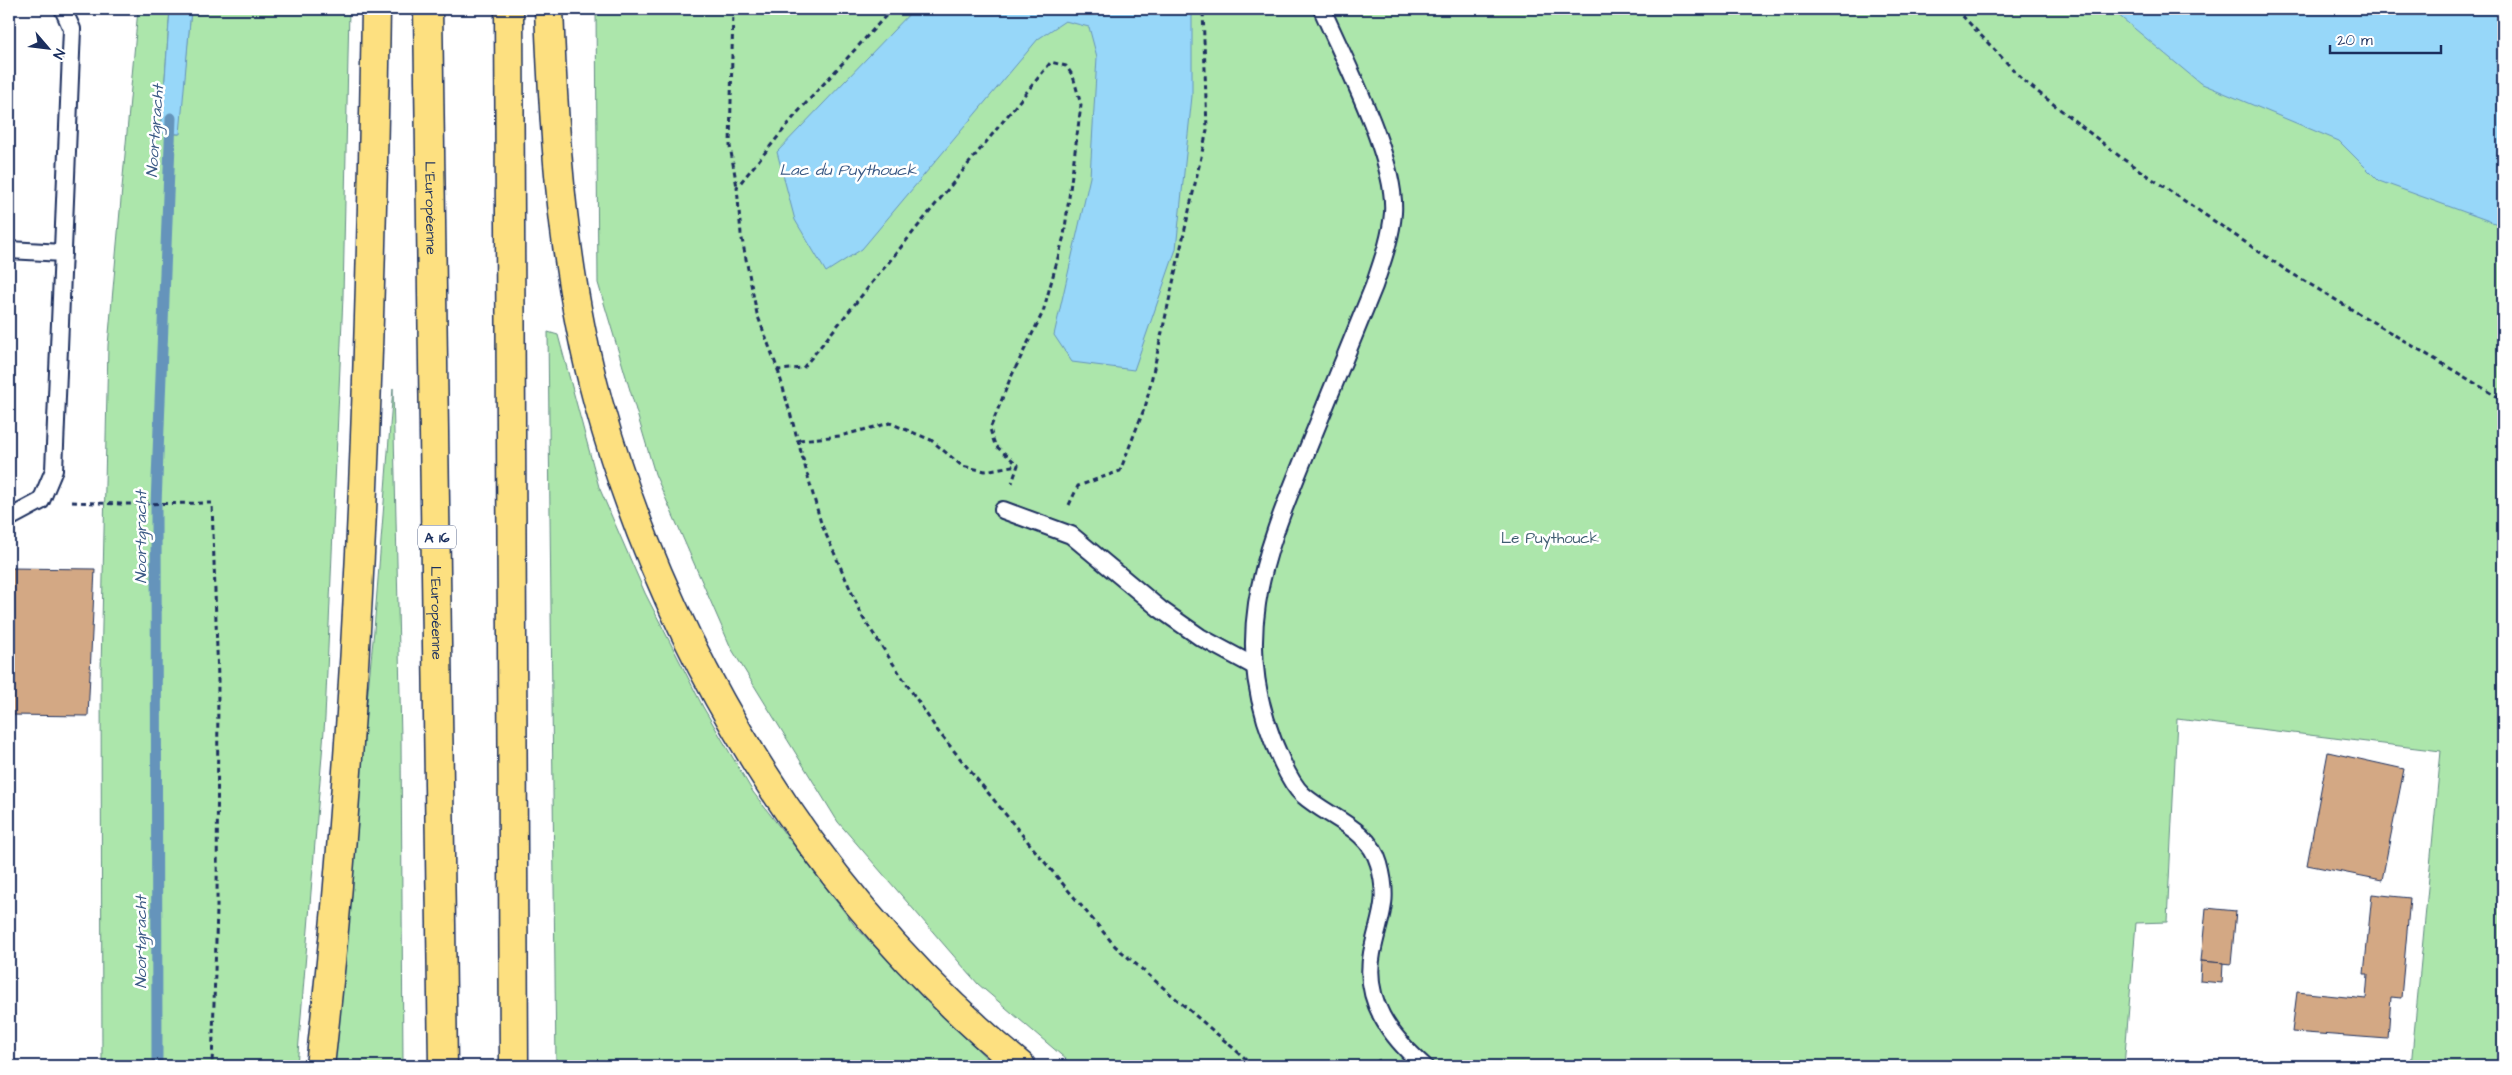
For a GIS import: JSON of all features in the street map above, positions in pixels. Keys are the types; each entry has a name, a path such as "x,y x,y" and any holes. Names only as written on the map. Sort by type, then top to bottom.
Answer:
{"highway":[{"path":"320,1066 347,781 365,480 371,298 376,9"},
{"name":"L'Européenne","path":"428,9 443,1066"},
{"path":"509,9 514,1066"},
{"path":"548,9 552,99 562,205 570,266 583,334 598,401 620,471 658,573 703,668 727,712 774,791 811,842 854,897 901,952 959,1010 1021,1066"}],"lane":[{"path":"9,515 13,516 41,501 54,470 72,29 63,9"},
{"path":"1322,9 1382,151 1392,192 1393,211 1388,245 1374,286 1267,554 1255,609 1254,666 1264,712 1282,762 1292,780 1308,799 1361,836 1371,846 1377,858 1385,891 1385,905 1370,970 1374,999 1389,1032 1424,1066"},
{"path":"9,250 63,253"},
{"path":"1003,510 1057,528 1081,542 1126,581 1187,628 1254,666"}],"path":[{"path":"733,9 730,146 742,234 757,314 778,370 821,523 863,618 937,730 1037,854 1116,946 1254,1066"},
{"path":"737,187 798,112 892,9"},
{"path":"1057,528 1078,486 1120,471 1146,404 1208,130 1203,9"},
{"path":"1956,9 2024,81 2123,159 2286,270 2503,400"},
{"path":"778,370 803,368 1051,62 1066,66 1073,76 1081,105 1064,236 1043,312 1010,379 990,429 995,445 1018,465"},
{"path":"798,440 840,436 890,423 931,440 962,466 985,471 1018,465"},
{"path":"1003,510 1018,465"},
{"path":"41,501 120,504 212,503 218,679 217,909 212,1066"}],"green space":[{"path":"138,9 170,9 161,133 179,134 191,9 349,9 343,296 325,718 297,1066 102,1066 101,671 108,345"},
{"name":"Le Puythouck","path":"596,9 2503,9 2503,1066 2411,1066 2441,751 2177,719 2167,922 2136,923 2124,1066 1074,1066 978,984 838,822 731,648 655,474 598,283"},
{"path":"548,332 558,335 599,487 645,593 703,707 753,792 856,927 931,1005 995,1066 556,1066"},
{"path":"393,388 401,738 403,1066 331,1066 374,630"}],"water":[{"path":"170,9 191,9 180,134 161,133"},
{"name":"Lac du Puythouck","path":"914,9 1192,9 1192,96 1176,249 1134,370 1072,362 1054,335 1090,177 1097,57 1089,27 1065,21 1038,39 862,249 826,272 795,220 777,152"},
{"path":"2111,9 2503,9 2503,226 2379,181 2339,141 2200,83"}],"building":[{"path":"9,568 95,569 88,716 9,715"},
{"path":"2328,752 2404,769 2382,880 2307,865"},
{"path":"2372,894 2410,898 2401,998 2391,997 2388,1039 2292,1032 2297,992 2366,999 2368,974 2364,974"},
{"path":"2206,908 2236,911 2231,964 2201,961"},
{"path":"2201,961 2223,963 2222,983 2200,981"}],"waterway":[{"name":"Noortgracht","path":"157,1066 156,505 171,118"}]}
